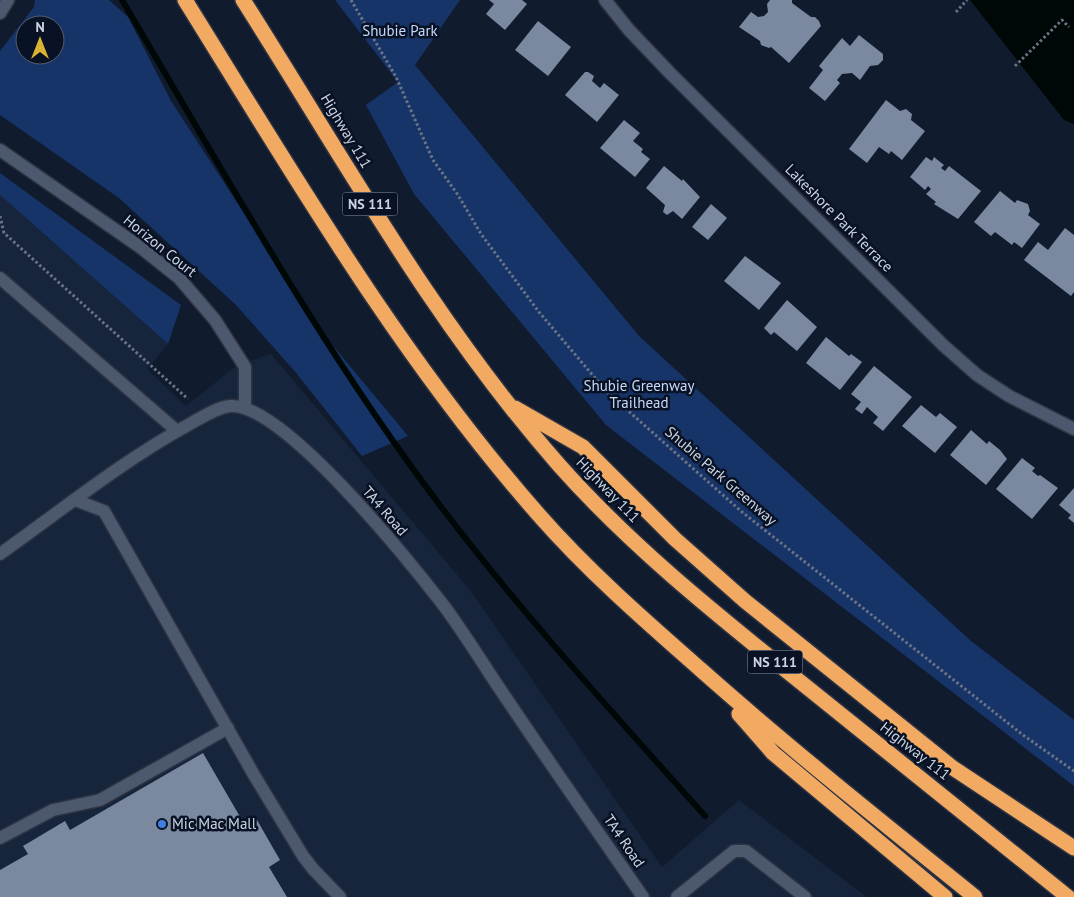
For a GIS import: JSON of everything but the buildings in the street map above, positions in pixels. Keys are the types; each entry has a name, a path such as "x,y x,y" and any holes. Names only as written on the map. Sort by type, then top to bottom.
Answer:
{"highway":[{"name":"NS 111","path":"186,0 332,237 391,327 445,399 526,500 590,570 696,666 783,742 975,897"},
{"name":"Highway 111","path":"243,0 405,261 460,342 506,402 561,467 654,561 728,624 1068,897"},
{"path":"506,402 583,447 675,538 746,601 953,768 1000,801 1074,848"},
{"path":"696,666 773,752 945,897"}],"street":[{"path":"0,13 8,0"},
{"name":"Lakeshore Park Terrace","path":"605,0 629,30 670,73 943,345 977,375 1009,396 1074,429"},
{"name":"Horizon Court","path":"0,150 140,248 179,278 215,320 245,367 245,407"},
{"path":"0,278 177,431"},
{"path":"0,554 124,463 177,431 212,412 230,406 245,407"},
{"name":"TA4 Road","path":"245,407 271,421 290,436 331,475 441,603 643,897"},
{"path":"75,500 104,511 303,856 313,870 340,897"},
{"path":"0,838 53,810 100,800 228,728"},
{"path":"677,897 734,851 746,851 805,897"}],"path":[{"name":"Shubie Park Greenway","path":"352,0 396,77 434,160 481,234 539,312 607,392 742,512 1023,735 1074,772"},
{"path":"956,12 967,0"},
{"path":"1015,66 1062,20 1069,27"},
{"path":"0,216 4,232 188,399"}],"shaded area":[{"path":"970,0 1074,0 1074,124 1064,120"},
{"name":"Mic Mac Mall","path":"0,195 168,344 147,369 186,406 237,365 271,354 470,590 662,867 739,800 867,897 0,897"}],"green space":[{"path":"35,0 109,0 128,17 171,101 320,330 408,436 362,456 297,374 236,305 119,198 0,115 0,51 15,32 15,65 65,65 65,15 28,15 34,7"},
{"name":"Shubie Greenway Trailhead","path":"335,0 460,0 415,65 639,336 971,641 1074,720 1074,786 606,425 414,194 366,105 398,82"},
{"path":"0,173 181,305 168,344 0,195"}],"waterway":[{"path":"122,0 314,323 398,448 473,548 570,665 705,816"}],"place":[{"name":"Mic Mac Mall","path":"162,824"}],"park label":[{"name":"Shubie Park","path":"400,31"}]}
